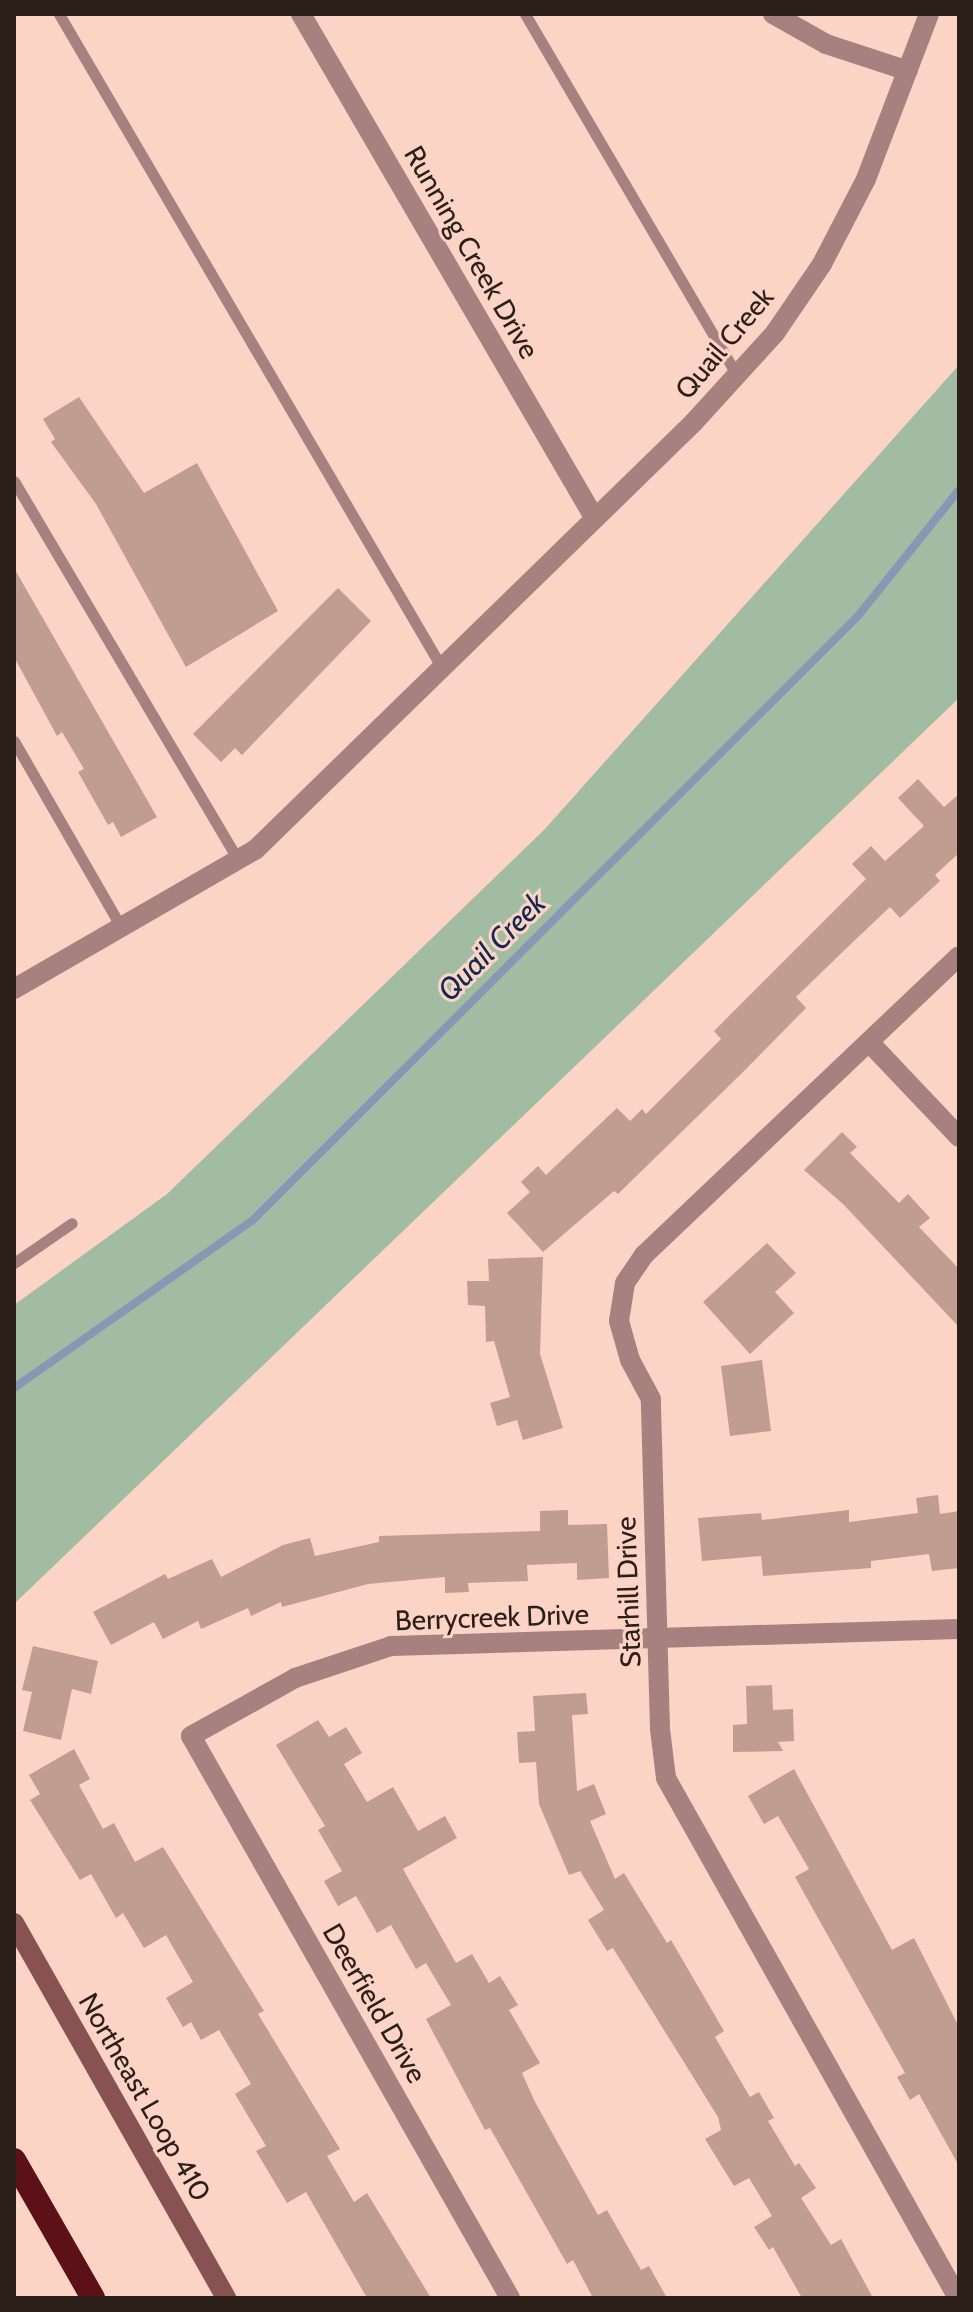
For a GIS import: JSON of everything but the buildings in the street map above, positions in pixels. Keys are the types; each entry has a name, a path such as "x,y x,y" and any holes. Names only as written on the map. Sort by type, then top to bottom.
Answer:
{"highway":[{"path":"14,2160 93,2298"}],"main road":[{"name":"Northeast Loop 410","path":"14,1923 226,2298"}],"street":[{"name":"Running Creek Drive","path":"301,14 595,519"},
{"path":"773,14 826,44 908,71"},
{"name":"Quail Creek","path":"14,989 239,862 595,519 737,376 775,333 822,264 866,179 929,14"},
{"name":"Starhill Drive","path":"958,2298 679,1808 666,1778 660,1729 651,1399 630,1360 619,1321 625,1283 644,1255 959,956"},
{"path":"869,1042 959,1137"},
{"name":"Berrycreek Drive","path":"191,1736 295,1678 391,1646 657,1641 959,1629"},
{"name":"Deerfield Drive","path":"191,1736 510,2298"}],"lane":[{"path":"59,14 442,668"},
{"path":"525,14 737,376"},
{"path":"14,481 239,862"},
{"path":"14,741 122,929"},
{"path":"14,1263 72,1223"}],"green space":[{"path":"959,365 959,698 14,1604 14,1305 167,1194 544,830"}],"waterway":[{"name":"Quail Creek","path":"14,1388 253,1220 858,616 959,490"}]}
